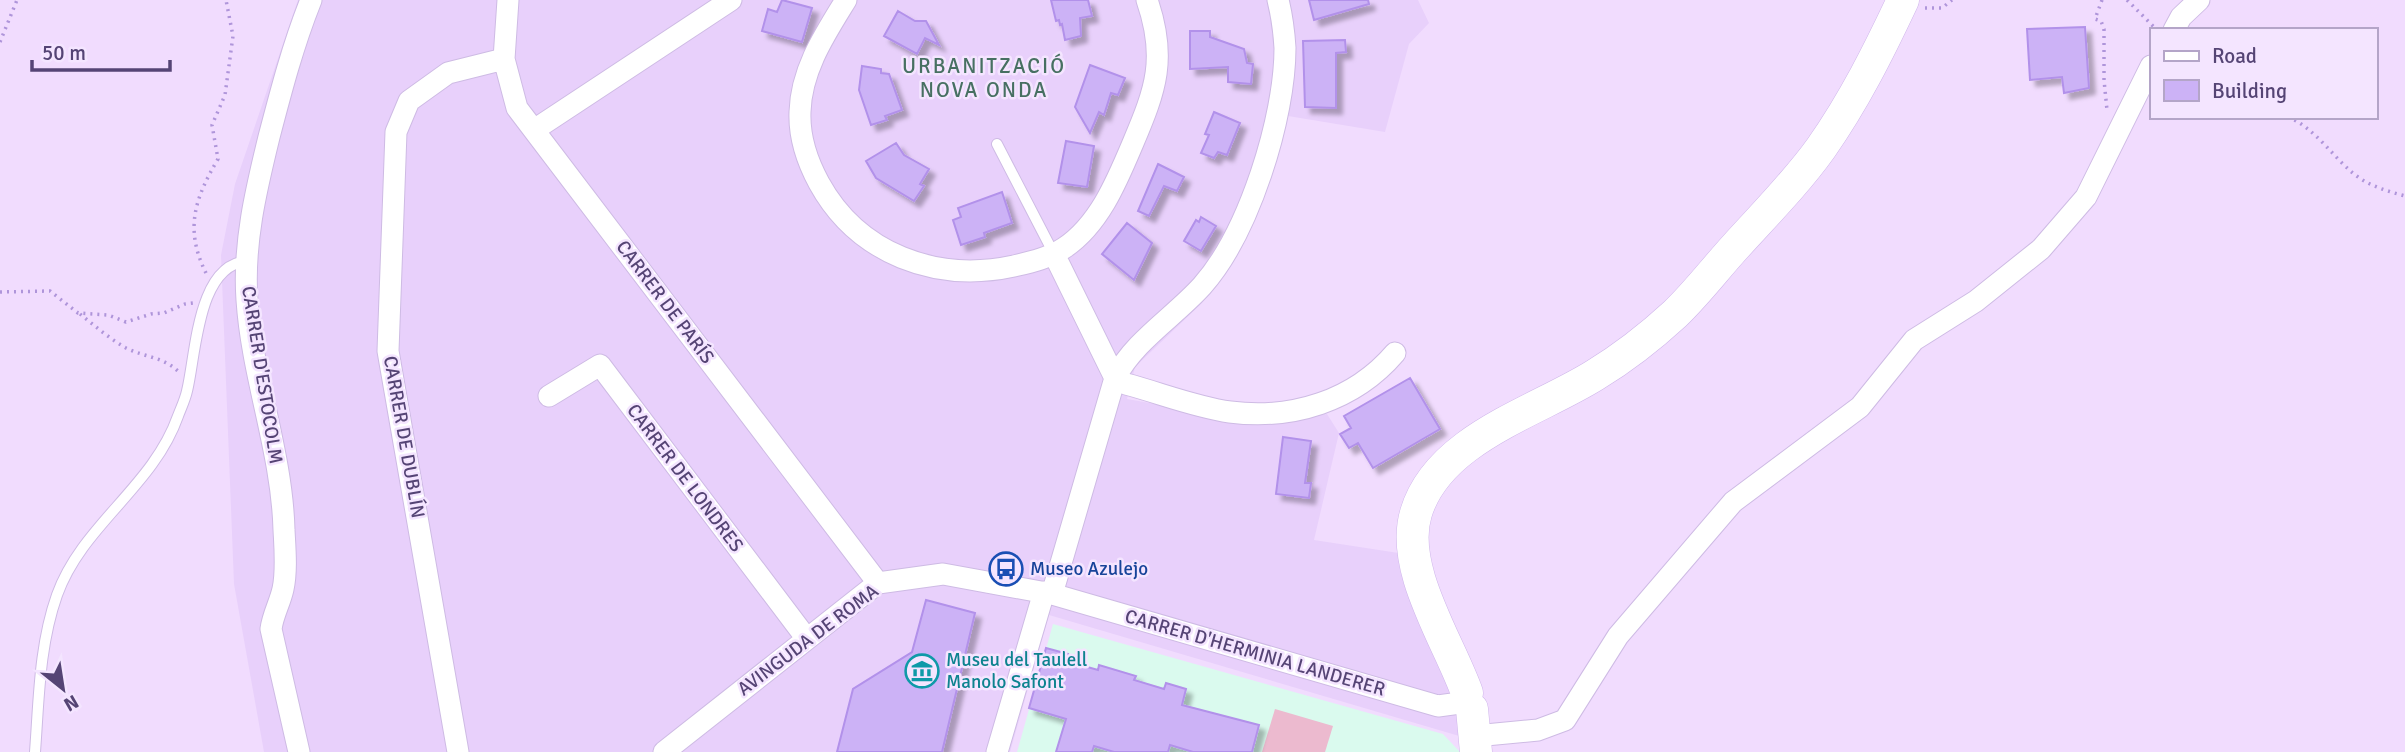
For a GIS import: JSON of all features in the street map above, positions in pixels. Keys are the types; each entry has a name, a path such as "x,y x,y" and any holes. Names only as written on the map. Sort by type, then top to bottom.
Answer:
{"main road":[{"path":"1470,719 1430,609 1413,543 1415,516 1435,475 1494,428 1604,369 1636,348 1676,313 1820,149 1911,2"}],"street":[{"name":"CARRER D'ESTOCOLM","path":"299,752 271,629 272,618 283,588 284,530 279,485 248,316 247,261 249,226 261,170 290,60 311,0"},
{"name":"CARRER DE PARÍS","path":"509,0 504,59 517,108 878,583"},
{"path":"534,130 731,0"},
{"path":"846,0 812,60 800,109 800,127 808,160 825,194 852,227 895,256 945,270 982,271 1023,264 1054,254 1077,237 1097,213 1117,180 1154,87 1158,66 1157,33 1147,0"},
{"path":"997,752 1115,378 1128,356 1209,276 1248,209 1261,172 1282,83 1285,47 1278,0"},
{"path":"2175,28 2199,0"},
{"name":"CARRER DE DUBLÍN","path":"458,752 388,351 396,132 409,101 448,73 504,59"},
{"name":"CARRER D'HERMINIA LANDERER","path":"1048,593 1438,706 1470,719 1538,730 1565,720 1618,636 1733,502 1860,407 1914,341 1976,301 2042,249 2086,197 2150,68"},
{"path":"1054,254 1115,378 1126,384 1227,411 1282,414 1312,407 1343,395 1373,374 1395,353"},
{"name":"CARRER DE LONDRES","path":"549,397 600,365 807,639"},
{"name":"AVINGUDA DE ROMA","path":"664,752 878,583 943,574 1048,593"}],"lane":[{"path":"998,144 1054,254"},
{"path":"36,752 38,684 56,596 77,552 133,491 150,468 176,421 187,392 194,346 205,306 215,283 235,262 247,261"}],"path":[{"path":"0,42 17,0"},
{"path":"215,283 203,267 194,220 202,187 218,159 212,125 225,95 233,36 226,0"},
{"path":"1911,2 1927,9 1942,8 1952,0"},
{"path":"2102,0 2095,19 2101,21 2104,29 2106,108 2111,122 2119,131"},
{"path":"2127,0 2154,28"},
{"path":"2293,119 2301,122 2356,176 2383,190 2405,195"},
{"path":"0,292 50,291 125,347 159,359 175,368 181,373 187,392"},
{"path":"78,313 108,315 126,322 150,314 164,313 184,304 205,306"}],"shaded area":[{"path":"298,0 1418,0 1429,23 1409,44 1385,132 1288,116 1274,162 1226,270 1202,303 1135,367 1127,399 1263,423 1327,414 1339,433 1314,540 1405,554 1466,738 1049,615 1010,752 264,752 234,584 221,255 235,184"},
{"path":"1053,624 1443,734 1460,752 1017,752"},
{"path":"1275,709 1333,726 1325,752 1262,752"}],"building":[{"path":"782,0 812,8 802,42 762,31 768,9 777,12"},
{"path":"1051,0 1088,0 1092,16 1080,18 1081,36 1065,40 1062,24 1060,25 1059,20 1056,21"},
{"path":"1309,0 1368,0 1369,4 1314,20"},
{"path":"898,11 915,21 926,21 939,45 925,38 917,54 884,36"},
{"path":"2085,27 2089,88 2064,93 2062,77 2030,80 2027,29"},
{"path":"1190,31 1210,31 1210,37 1244,49 1247,63 1253,64 1251,84 1228,82 1228,67 1190,69"},
{"path":"1345,40 1346,52 1336,53 1336,108 1305,107 1303,41"},
{"path":"1090,65 1125,78 1118,95 1111,93 1104,115 1099,112 1090,133 1075,107"},
{"path":"862,66 881,69 881,73 889,74 902,110 885,116 887,120 871,125 859,90"},
{"path":"1214,112 1240,123 1227,155 1218,152 1214,158 1201,153 1209,135 1205,134"},
{"path":"1066,141 1094,146 1087,187 1058,183"},
{"path":"896,143 904,155 929,169 920,184 924,186 914,201 876,178 866,161"},
{"path":"1158,164 1184,177 1177,191 1164,186 1149,216 1138,211"},
{"path":"1002,192 1012,223 984,233 985,237 961,245 953,220 961,217 958,208"},
{"path":"1201,217 1216,226 1201,251 1184,241 1196,220 1199,222"},
{"path":"1127,223 1152,243 1134,280 1102,254"},
{"path":"1410,378 1440,429 1373,468 1358,443 1349,448 1340,434 1351,428 1344,416"},
{"path":"1283,437 1311,441 1305,483 1311,483 1309,498 1276,494"},
{"name":"Museu del Taulell Manolo Safont","path":"926,600 975,613 942,752 837,752 853,689 912,652"},
{"path":"1046,648 1068,654 1066,661 1098,670 1099,665 1136,676 1134,680 1164,689 1166,683 1186,689 1182,705 1259,725 1252,752 1193,752 1170,745 1168,752 1114,752 1094,746 1092,752 1056,752 1066,719 1029,708"}],"place":[{"name":"Museo Azulejo","path":"1006,569"},
{"name":"Museu del Taulell Manolo Safont","path":"922,671"}],"district":[{"name":"URBANITZACIÓ NOVA ONDA","path":"984,78"}]}
